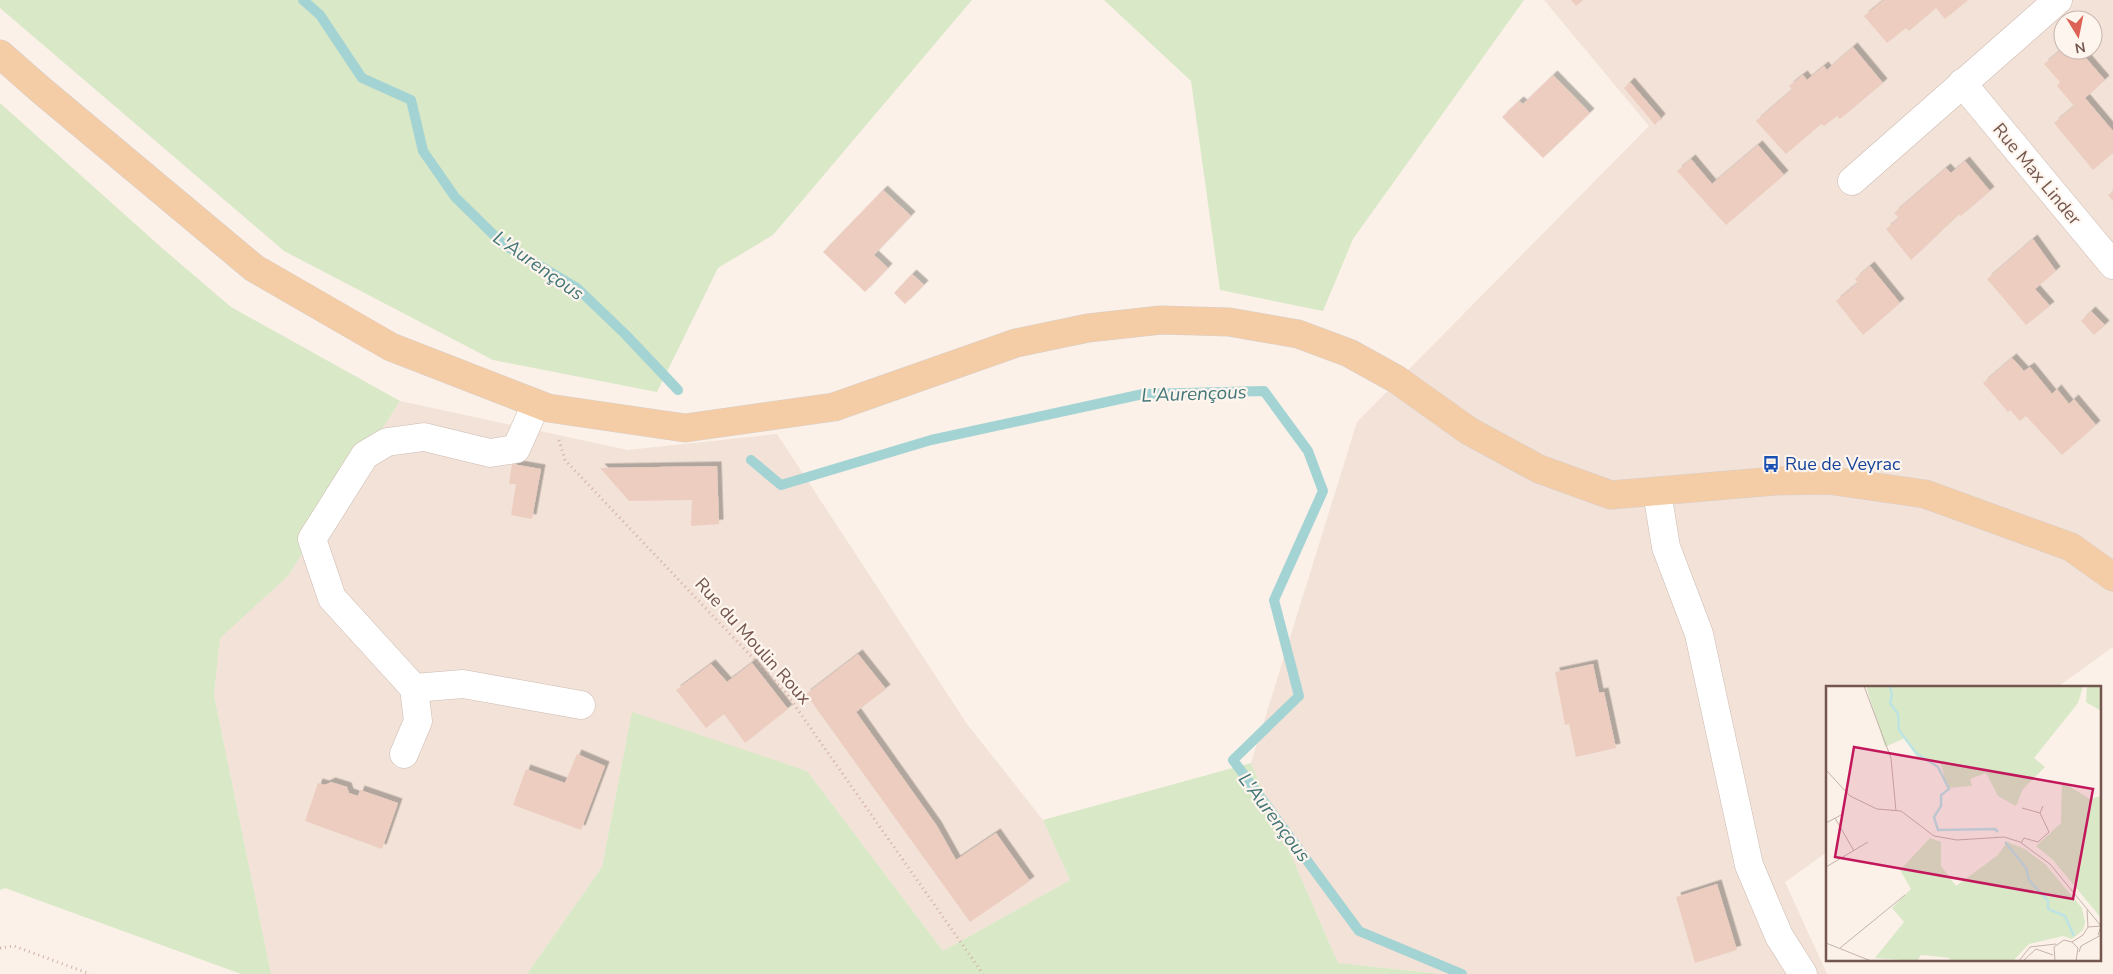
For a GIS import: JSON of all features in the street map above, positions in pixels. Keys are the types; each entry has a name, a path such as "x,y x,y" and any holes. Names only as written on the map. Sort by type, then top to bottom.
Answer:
{"main road":[{"path":"0,54 254,268 391,347 542,406 685,428 834,407 1016,343 1088,328 1161,320 1229,322 1298,334 1349,353 1396,379 1469,431 1539,469 1611,495 1775,481 1827,480 1925,494 2072,547 2113,577"}],"street":[{"path":"1852,181 2058,0"},
{"name":"Rue Max Linder","path":"1962,83 2113,265"},
{"path":"404,754 418,721 414,688 332,598 312,539 365,455 380,446 387,442 424,437 490,453 516,449 542,406"},
{"path":"1657,492 1666,547 1699,634 1750,865 1779,936 1803,974"},
{"path":"414,688 463,684 581,705"}],"path":[{"name":"Rue du Moulin Roux","path":"542,406 565,460 786,693 983,974"},
{"path":"0,948 14,946 90,974"}],"shaded area":[{"path":"1544,0 2113,0 2113,647 2059,686 1826,686 1826,853 1785,882 1827,974 1442,974 1338,963 1251,763 1357,422 1649,126"},
{"path":"400,401 628,450 777,434 967,724 1043,820 1070,880 943,951 807,771 632,713 602,867 527,974 271,974 214,695 220,637 288,576"}],"green space":[{"path":"0,0 972,0 773,235 718,268 657,392 493,360 284,251 0,8"},
{"path":"1104,0 1524,0 1353,239 1323,311 1220,290 1191,81"},
{"path":"0,103 231,307 400,401 288,576 220,638 214,695 271,974 241,974 5,888 0,890"},
{"path":"632,712 807,771 943,951 1070,880 1043,820 1251,763 1338,963 1442,974 527,974 602,867"}],"building":[{"path":"1571,0 1583,0 1576,6"},
{"path":"1884,0 1968,0 1945,19 1936,8 1909,31 1906,28 1887,43 1864,16"},
{"path":"1853,47 1883,83 1840,119 1837,116 1824,126 1821,124 1786,154 1756,121 1792,90 1789,86 1803,75 1807,80 1824,66 1827,70"},
{"path":"2053,56 2053,60 2088,60 2105,80 2085,98 2113,131 2113,153 2093,170 2054,123 2074,106 2057,86 2060,82 2044,64"},
{"path":"1553,75 1590,113 1543,158 1502,117 1519,101 1523,104"},
{"path":"1630,82 1661,118 1655,125 1624,88"},
{"path":"1758,145 1784,175 1726,225 1677,171 1691,159 1712,184"},
{"path":"1965,161 1990,191 1961,216 1959,214 1911,260 1886,229 1899,218 1894,213 1946,168 1951,173"},
{"path":"883,190 911,216 874,255 888,268 865,292 823,252"},
{"path":"2113,191 2113,201 2108,195"},
{"path":"2033,239 2056,271 2035,289 2050,306 2026,325 1987,279"},
{"path":"1870,266 1900,303 1863,335 1836,301 1858,283 1855,279"},
{"path":"912,274 924,285 905,304 894,293"},
{"path":"2091,311 2105,325 2094,335 2081,321"},
{"path":"2012,358 2024,371 2030,367 2052,394 2057,389 2069,404 2074,399 2096,425 2062,455 2026,416 2020,421 2010,410 2008,412 1983,383"},
{"path":"512,464 541,469 532,519 511,515 516,484 509,484"},
{"path":"717,466 719,524 691,526 692,500 629,501 600,468"},
{"path":"858,654 886,689 856,712 937,826 956,860 996,833 1030,881 970,922 806,694"},
{"path":"752,663 788,709 745,743 724,714 706,728 676,690 711,664 727,682"},
{"path":"1593,664 1599,693 1604,692 1616,748 1576,757 1569,724 1565,725 1555,672"},
{"path":"577,754 605,766 581,830 513,805 526,769 565,783"},
{"path":"331,782 347,787 349,793 358,796 360,790 398,803 382,849 305,821 318,783 325,785"},
{"path":"1717,884 1737,950 1695,963 1676,897"}],"waterway":[{"name":"L'Aurençous","path":"303,0 320,15 362,78 411,100 423,151 455,197 503,244 577,288 625,334 678,390"},
{"name":"L'Aurençous","path":"751,460 781,485 931,440 1143,394 1264,391 1308,451 1323,491 1274,600 1299,696 1233,760 1359,931 1462,974"}],"place":[{"name":"Rue de Veyrac","path":"1771,464"}]}
